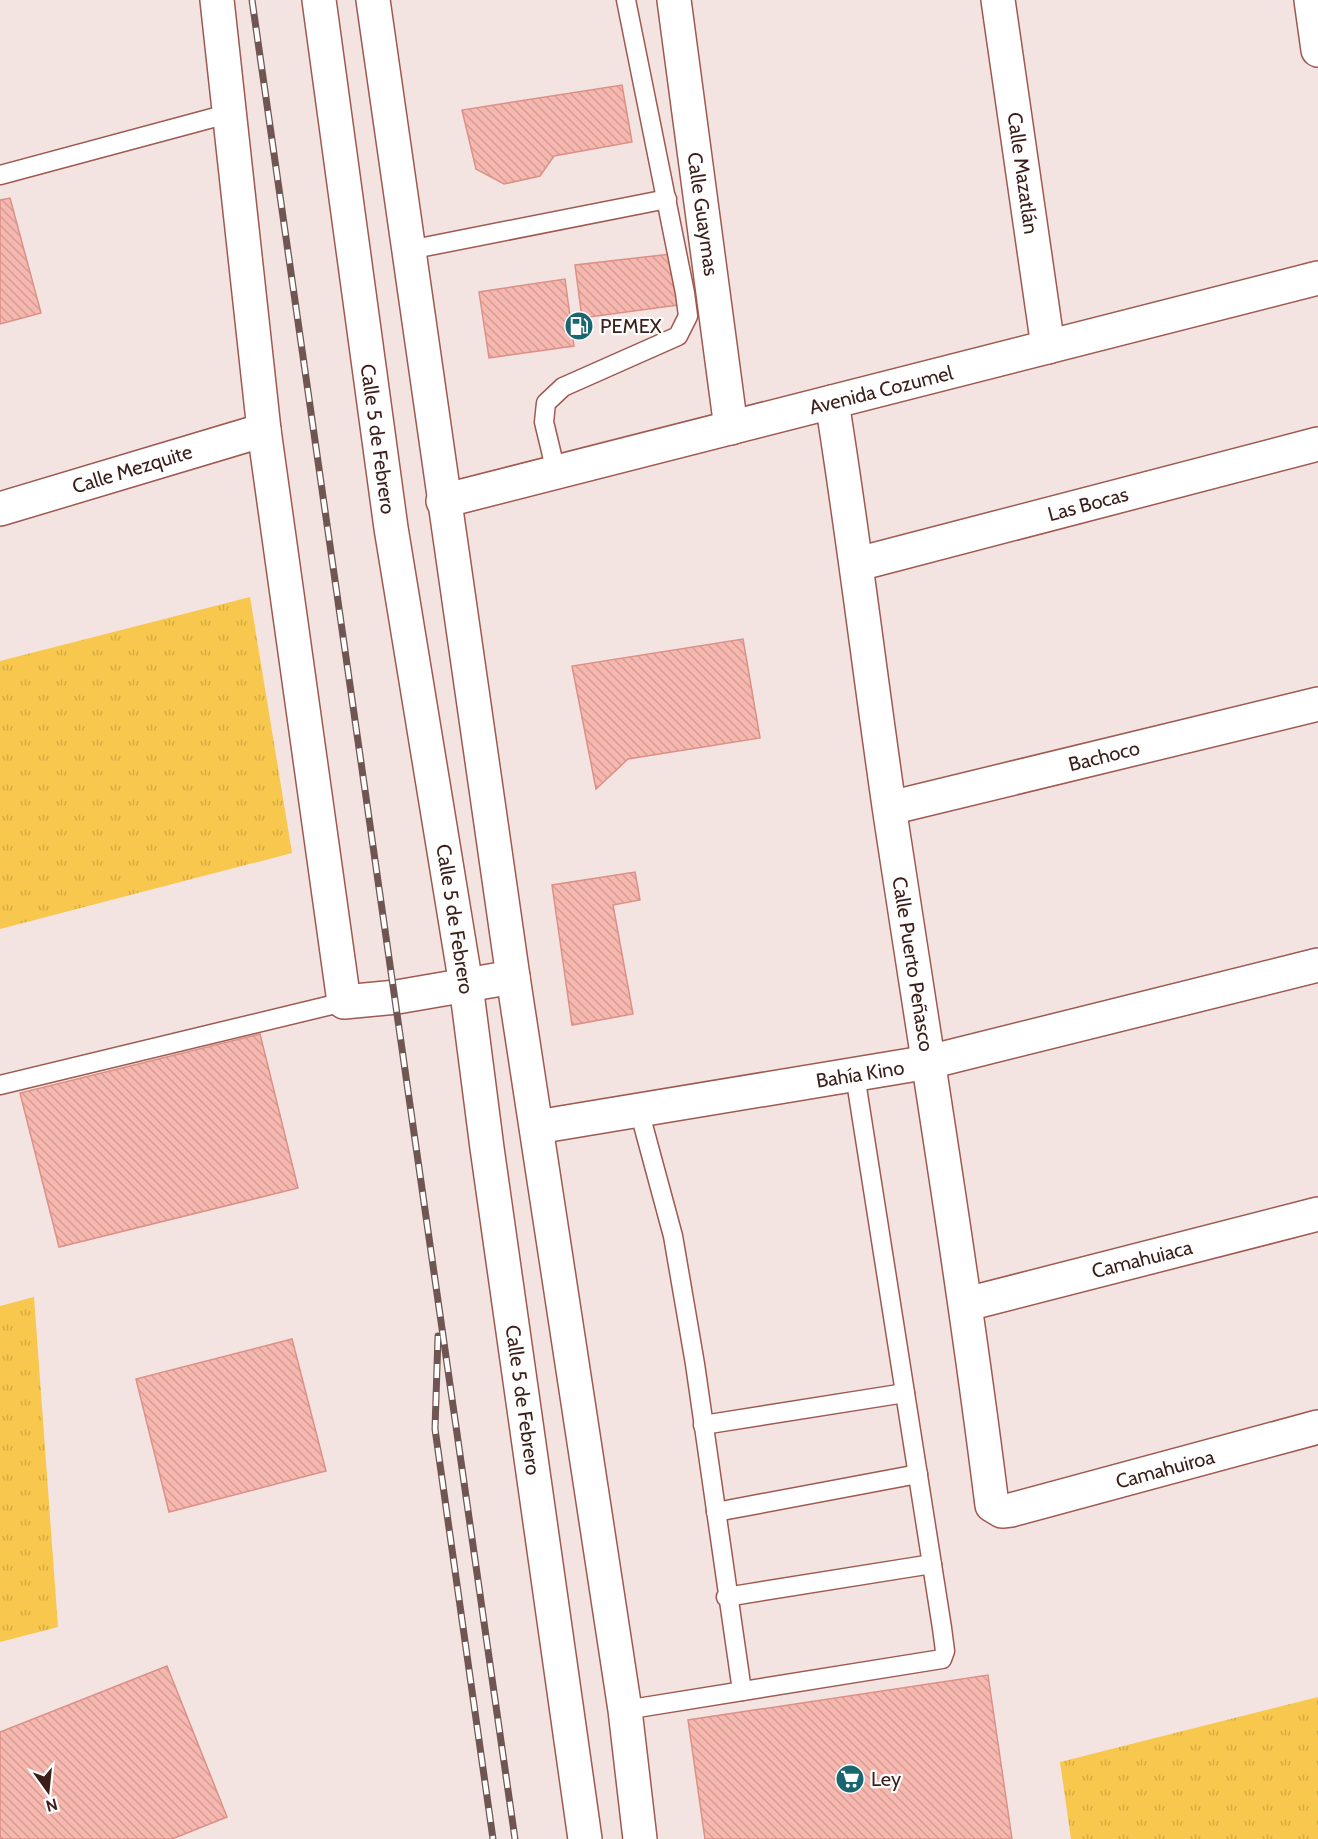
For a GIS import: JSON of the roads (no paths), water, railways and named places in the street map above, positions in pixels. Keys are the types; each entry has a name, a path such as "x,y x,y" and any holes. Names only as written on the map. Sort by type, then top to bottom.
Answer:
{"street":[{"path":"217,0 264,430 344,1002 397,997 513,977"},
{"name":"Calle 5 de Febrero","path":"319,0 391,528 466,985 488,1160 585,1839"},
{"path":"374,0 443,501 625,1710 640,1839"},
{"name":"Calle Guaymas","path":"674,0 731,428"},
{"name":"Calle Mazatlán","path":"998,0 1048,347"},
{"path":"1311,0 1318,50"},
{"name":"Avenida Cozumel","path":"443,501 1318,278"},
{"name":"Calle Puerto Peñasco","path":"832,402 858,564 890,808 928,1062 967,1304 992,1505 1002,1511 1011,1510"},
{"name":"Calle Mezquite","path":"0,508 264,430"},
{"name":"Las Bocas","path":"858,564 1318,444"},
{"name":"Bachoco","path":"890,808 1318,704"},
{"name":"Bahía Kino","path":"537,1127 928,1062 1318,965"},
{"name":"Camahuiaca","path":"967,1304 1318,1214"},
{"name":"Camahuiroa","path":"1011,1510 1318,1427"}],"lane":[{"path":"555,472 544,422 546,403 563,387 678,336 688,316 667,199 626,0"},
{"path":"0,175 231,113"},
{"path":"409,250 667,199"},
{"path":"0,1085 344,1002"},
{"path":"625,1710 942,1659 945,1651 855,1075"},
{"path":"639,1110 673,1236 742,1692"},
{"path":"703,1425 905,1393"},
{"path":"716,1512 918,1474"},
{"path":"726,1597 932,1564"}],"railway":[{"path":"252,0 515,1839"},
{"path":"438,1336 435,1429 493,1839"}],"place":[{"name":"PEMEX","path":"579,326"},
{"name":"Ley","path":"850,1779"}]}
